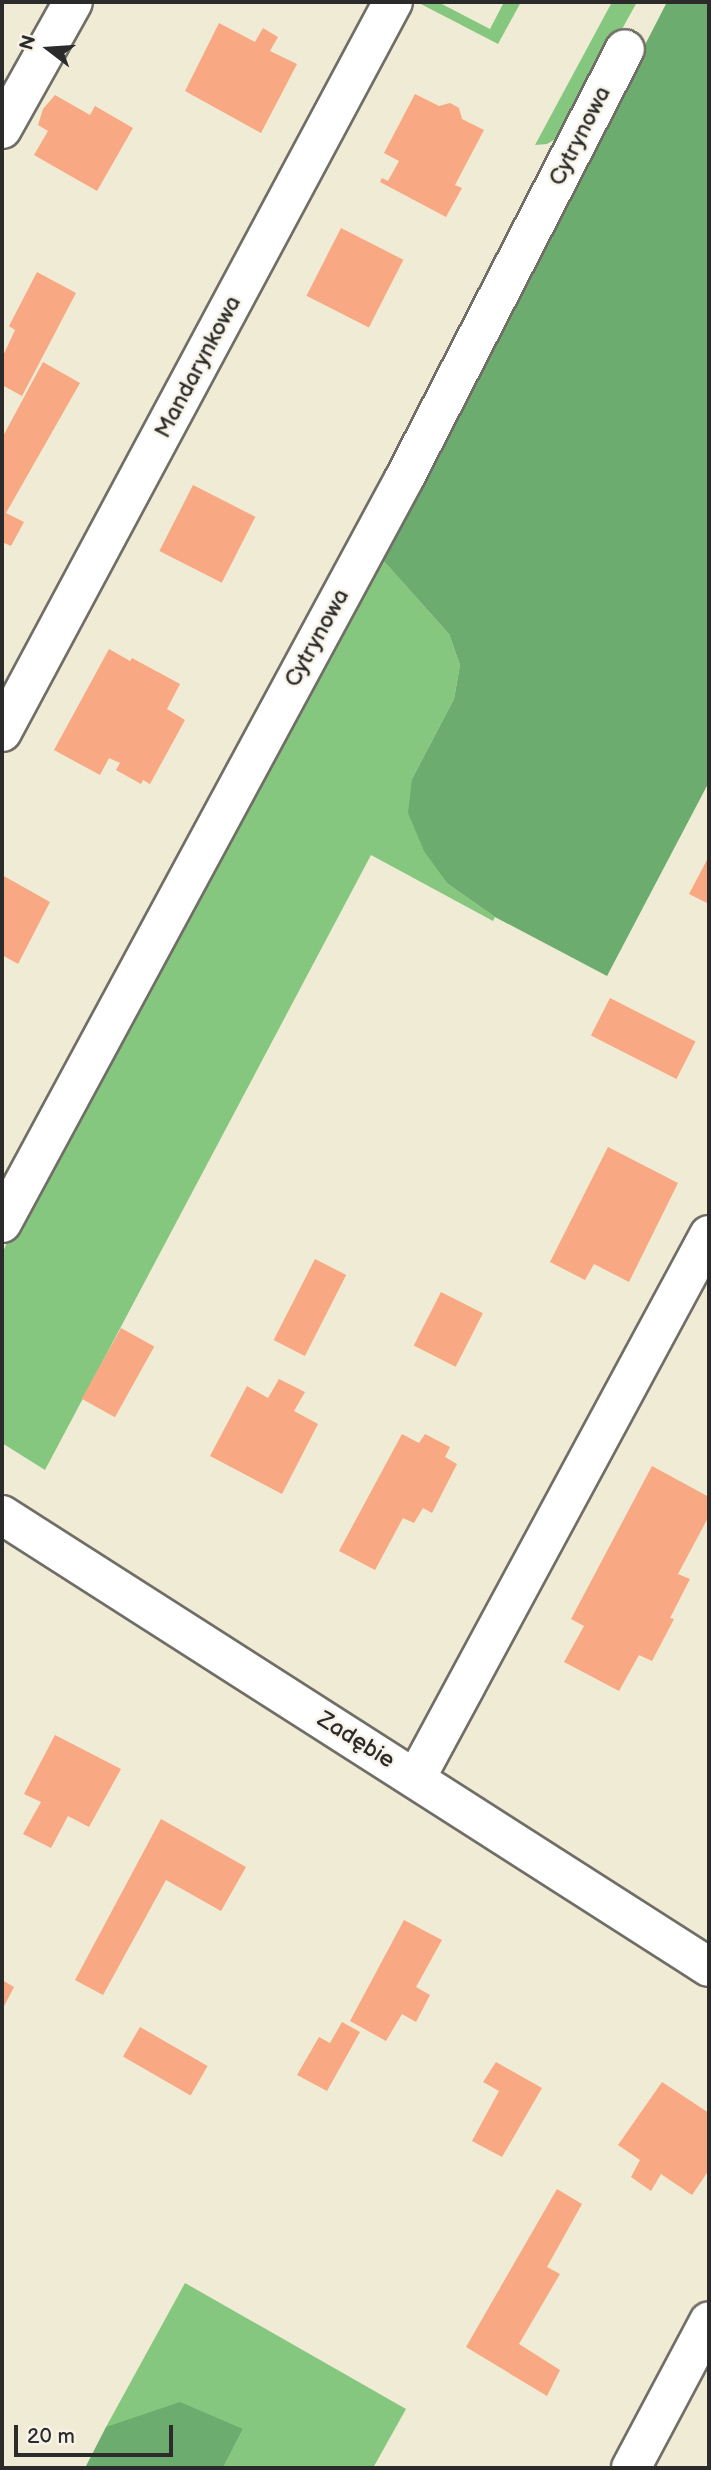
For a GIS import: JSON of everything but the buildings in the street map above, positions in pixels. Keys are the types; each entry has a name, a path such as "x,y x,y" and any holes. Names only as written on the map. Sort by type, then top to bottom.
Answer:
{"street":[{"path":"2,129 73,2"},
{"name":"Mandarynkowa","path":"2,732 393,2"},
{"name":"Cytrynowa","path":"2,1223 404,479 625,49"},
{"path":"416,1779 709,1234"},
{"name":"Zadębie","path":"2,1515 709,1967"},
{"path":"631,2468 709,2321"}],"green space":[{"path":"417,2 438,2 490,29 504,2 521,2 498,44"},
{"path":"612,2 637,2 564,134 547,144 535,145"},
{"path":"667,2 709,2 709,782 607,976 495,917 448,884 424,851 408,813 412,779 454,699 460,665 449,634 381,558"},
{"path":"381,558 449,634 460,665 454,699 412,779 448,884 495,917 493,921 371,855 45,1470 2,1443 2,1254 19,1215"},
{"path":"185,2283 406,2409 373,2468 223,2468 243,2429 106,2427"},
{"path":"180,2402 243,2429 223,2468 85,2468 106,2427"}]}
